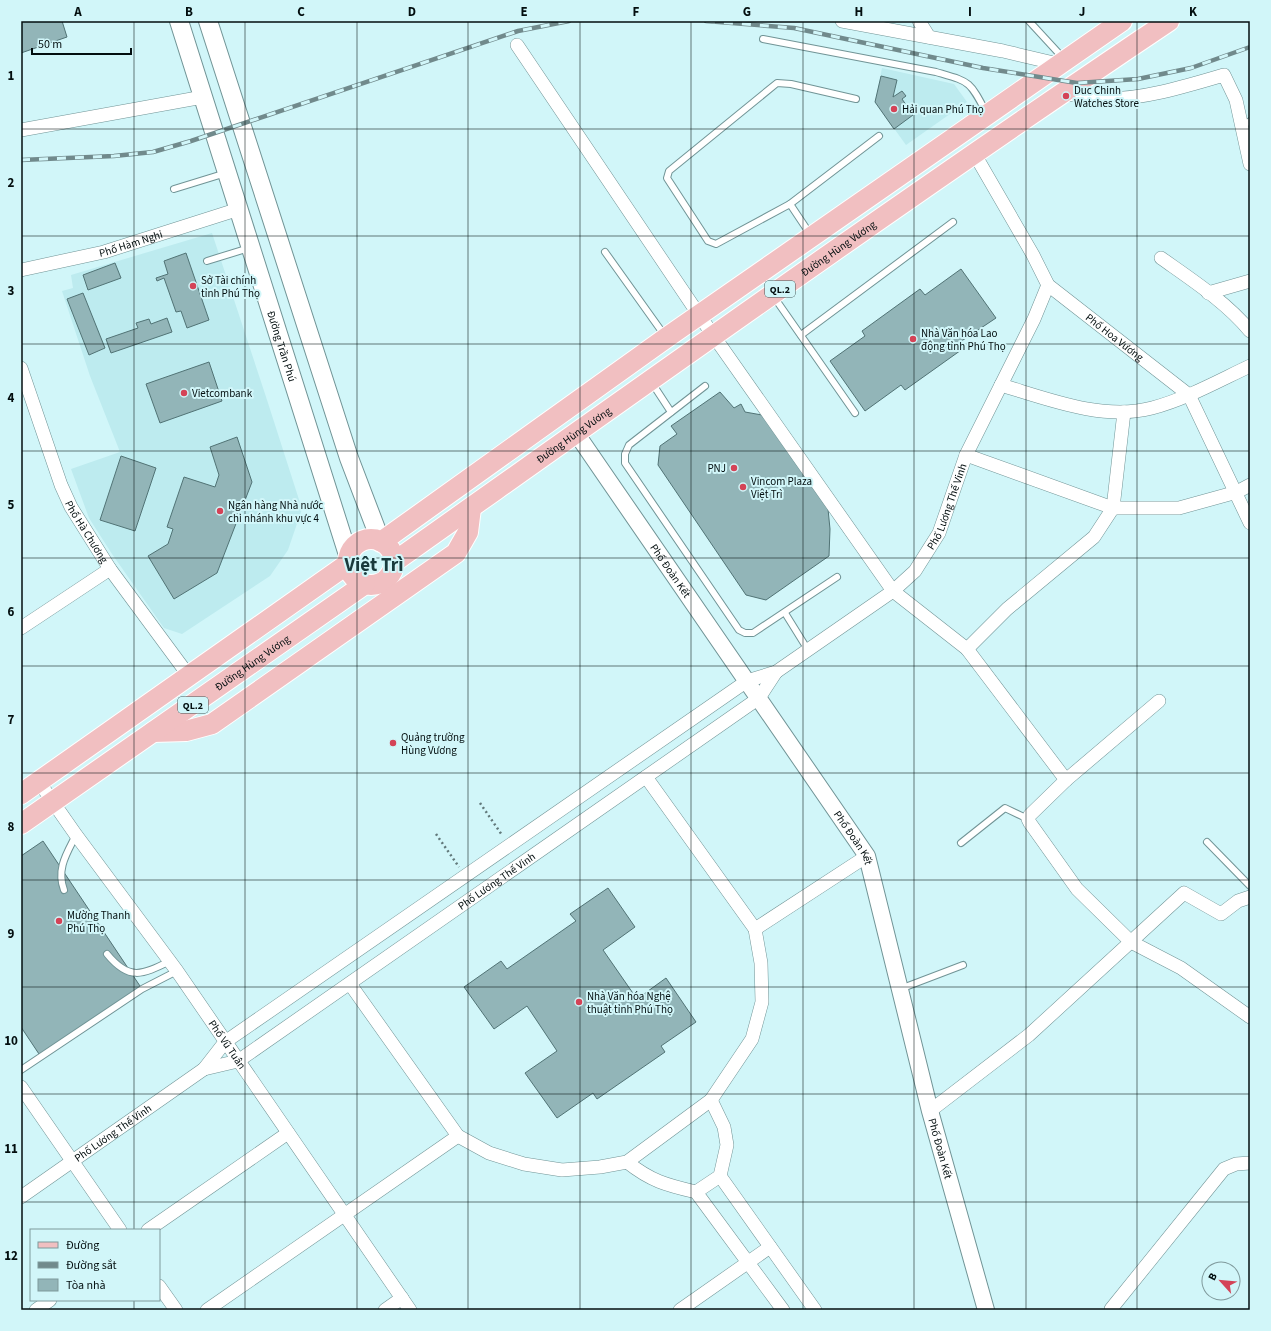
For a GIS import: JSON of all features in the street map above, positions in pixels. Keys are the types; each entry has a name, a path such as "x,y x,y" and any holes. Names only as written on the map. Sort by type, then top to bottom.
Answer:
{"main road":[{"name":"Đường Trần Phú","path":"179,21 349,561"},
{"path":"208,21 349,458 381,542 391,550 394,562"},
{"name":"Đường Hùng Vương","path":"394,562 772,294 974,153 1169,21"},
{"name":"QL.2","path":"21,794 349,561 353,550 362,542 370,540 381,542 666,338 1118,22"},
{"path":"153,732 186,731 212,724 357,624 456,553 468,532 471,508"},
{"path":"349,561 353,576 365,584"},
{"name":"QL.2","path":"365,584 375,585 385,580 392,572 394,562"},
{"name":"Đường Hùng Vương","path":"21,824 365,584"}],"street":[{"path":"842,21 1062,62"},
{"path":"919,21 929,37"},
{"path":"517,45 713,336 893,591 967,649 1066,780"},
{"path":"1062,93 1102,99 1135,96 1191,85 1224,75 1246,124 1250,164"},
{"path":"21,130 204,97"},
{"name":"Phố Hoa Vương","path":"974,153 1033,255 1048,285 1189,395 1250,523"},
{"name":"Phố Hàm Nghi","path":"21,270 104,252 239,209"},
{"path":"1161,258 1238,317 1250,331"},
{"path":"1208,293 1250,281"},
{"name":"Phố Lương Thế Vinh","path":"21,1197 204,1069 225,1042 747,681 776,672 893,591 915,571 940,533 966,455 1034,319 1048,285"},
{"path":"1001,385 1051,400 1094,409 1124,412 1152,408 1189,395 1250,366"},
{"name":"Phố Hà Chương","path":"21,368 61,485 86,532 110,569 188,676"},
{"path":"967,649 1007,609 1094,537 1113,508 1124,412"},
{"name":"Phố Đoàn Kết","path":"576,433 867,856 930,1111 986,1310"},
{"path":"966,455 1113,508 1179,508 1236,492 1250,486"},
{"path":"21,628 110,569"},
{"name":"Phố Lương Thế Vinh","path":"204,1069 238,1061 350,984 759,698 776,672"},
{"path":"1159,701 1066,780 1030,815 1028,819 1077,889 1131,942 1181,968 1250,1017"},
{"path":"350,984 458,1136 489,1153 524,1164 554,1168 600,1167 627,1162 712,1100 752,1039 762,1002 761,963 755,929 646,777"},
{"name":"Phố Vũ Tuân","path":"39,782 76,835 174,966 410,1310"},
{"path":"755,929 867,856"},
{"path":"485,862 498,880"},
{"path":"930,1111 1029,1035 1184,893 1221,914 1238,901 1250,897"},
{"path":"21,1087 119,1229"},
{"path":"696,1192 720,1176 726,1145 724,1128 712,1100"},
{"path":"149,1229 288,1133"},
{"path":"207,1310 458,1136"},
{"path":"627,1162 646,1176 669,1186 696,1192 749,1261 784,1310"},
{"path":"1111,1309 1224,1169 1236,1164 1250,1163"},
{"path":"720,1176 815,1310"},
{"path":"680,1310 770,1247"},
{"path":"160,1287 176,1310"},
{"path":"385,1310 402,1298"},
{"path":"36,1310 49,1301"}],"lane":[{"path":"1029,21 1062,62"},
{"path":"763,39 936,72 963,80 971,85 987,113"},
{"path":"856,99 791,84 777,84 668,171 667,178 708,241 716,244 790,204 879,136"},
{"path":"174,189 227,173"},
{"path":"790,204 811,236"},
{"path":"801,335 953,222"},
{"path":"207,261 251,247"},
{"path":"604,252 666,338"},
{"path":"772,294 855,413"},
{"path":"650,381 671,412"},
{"path":"705,386 629,444 625,454 625,463 739,630 746,634 753,633 837,577"},
{"path":"784,613 808,650"},
{"path":"961,843 1005,808 1028,819"},
{"path":"64,890 60,879 61,868 76,835"},
{"path":"1207,842 1250,886"},
{"path":"107,954 119,966 132,974 142,974 174,966"},
{"path":"900,989 963,965"},
{"path":"21,1070 174,966"}],"path":[{"path":"480,803 509,846"},
{"path":"436,834 465,876"}],"shaded area":[{"path":"882,68 954,84 967,102 906,145 875,102"},
{"path":"212,233 302,509 288,550 270,576 182,634 164,628 112,554 89,518 71,469 120,452 90,376 62,291 73,288 71,275"}],"building":[{"path":"21,21 62,21 67,37 21,53"},
{"name":"Hải quan Phú Thọ","path":"881,76 897,80 893,97 902,91 906,96 902,99 913,115 894,129 875,102"},
{"path":"186,253 209,320 187,328 181,311 176,312 164,278 157,281 156,278 168,274 164,261"},
{"path":"115,263 121,278 88,290 83,275"},
{"name":"Nhà Văn hóa Lao động tỉnh Phú Thọ","path":"961,269 996,318 960,342 964,348 905,390 901,385 865,411 830,361 865,336 862,331 920,289 925,295"},
{"path":"83,293 105,348 89,355 67,299"},
{"path":"167,318 172,332 111,353 106,339 138,328 136,323 149,319 151,324"},
{"name":"Vietcombank","path":"209,362 222,401 160,423 146,384"},
{"name":"Vincom Plaza Việt Trì","path":"720,392 734,408 741,404 745,412 762,415 828,509 830,529 829,556 766,600 746,595 658,465 660,446 677,434 671,426"},
{"path":"237,437 252,482 217,573 174,599 148,556 168,544 173,529 167,527 184,477 215,487 219,475 210,447"},
{"path":"121,456 156,468 135,531 100,520"},
{"name":"Mường Thanh Phú Thọ","path":"43,841 142,989 41,1057 21,1027 21,856"},
{"name":"Nhà Văn hóa Nghệ thuật tỉnh Phú Thọ","path":"608,888 635,927 603,950 637,999 666,978 696,1022 661,1046 665,1052 597,1099 593,1093 557,1118 525,1073 557,1051 527,1006 494,1029 464,987 501,961 507,969 576,921 570,914"}],"railway":[{"path":"21,160 114,156 153,152 191,141 518,31 569,21"},
{"path":"706,21 794,28 983,68 1077,83 1138,79 1191,68 1250,47"}],"place":[{"name":"Duc Chinh Watches Store","path":"1066,96"},
{"name":"Hải quan Phú Thọ","path":"894,109"},
{"name":"Sở Tài chính tỉnh Phú Thọ","path":"193,286"},
{"name":"Nhà Văn hóa Lao động tỉnh Phú Thọ","path":"913,339"},
{"name":"Vietcombank","path":"184,393"},
{"name":"PNJ","path":"734,468"},
{"name":"Vincom Plaza Việt Trì","path":"743,487"},
{"name":"Ngân hàng Nhà nước chi nhánh khu vực 4","path":"220,511"},
{"name":"Quảng trường Hùng Vương","path":"393,743"},
{"name":"Mường Thanh Phú Thọ","path":"59,921"},
{"name":"Nhà Văn hóa Nghệ thuật tỉnh Phú Thọ","path":"579,1002"}],"district":[{"name":"Việt Trì","path":"374,564"}]}
